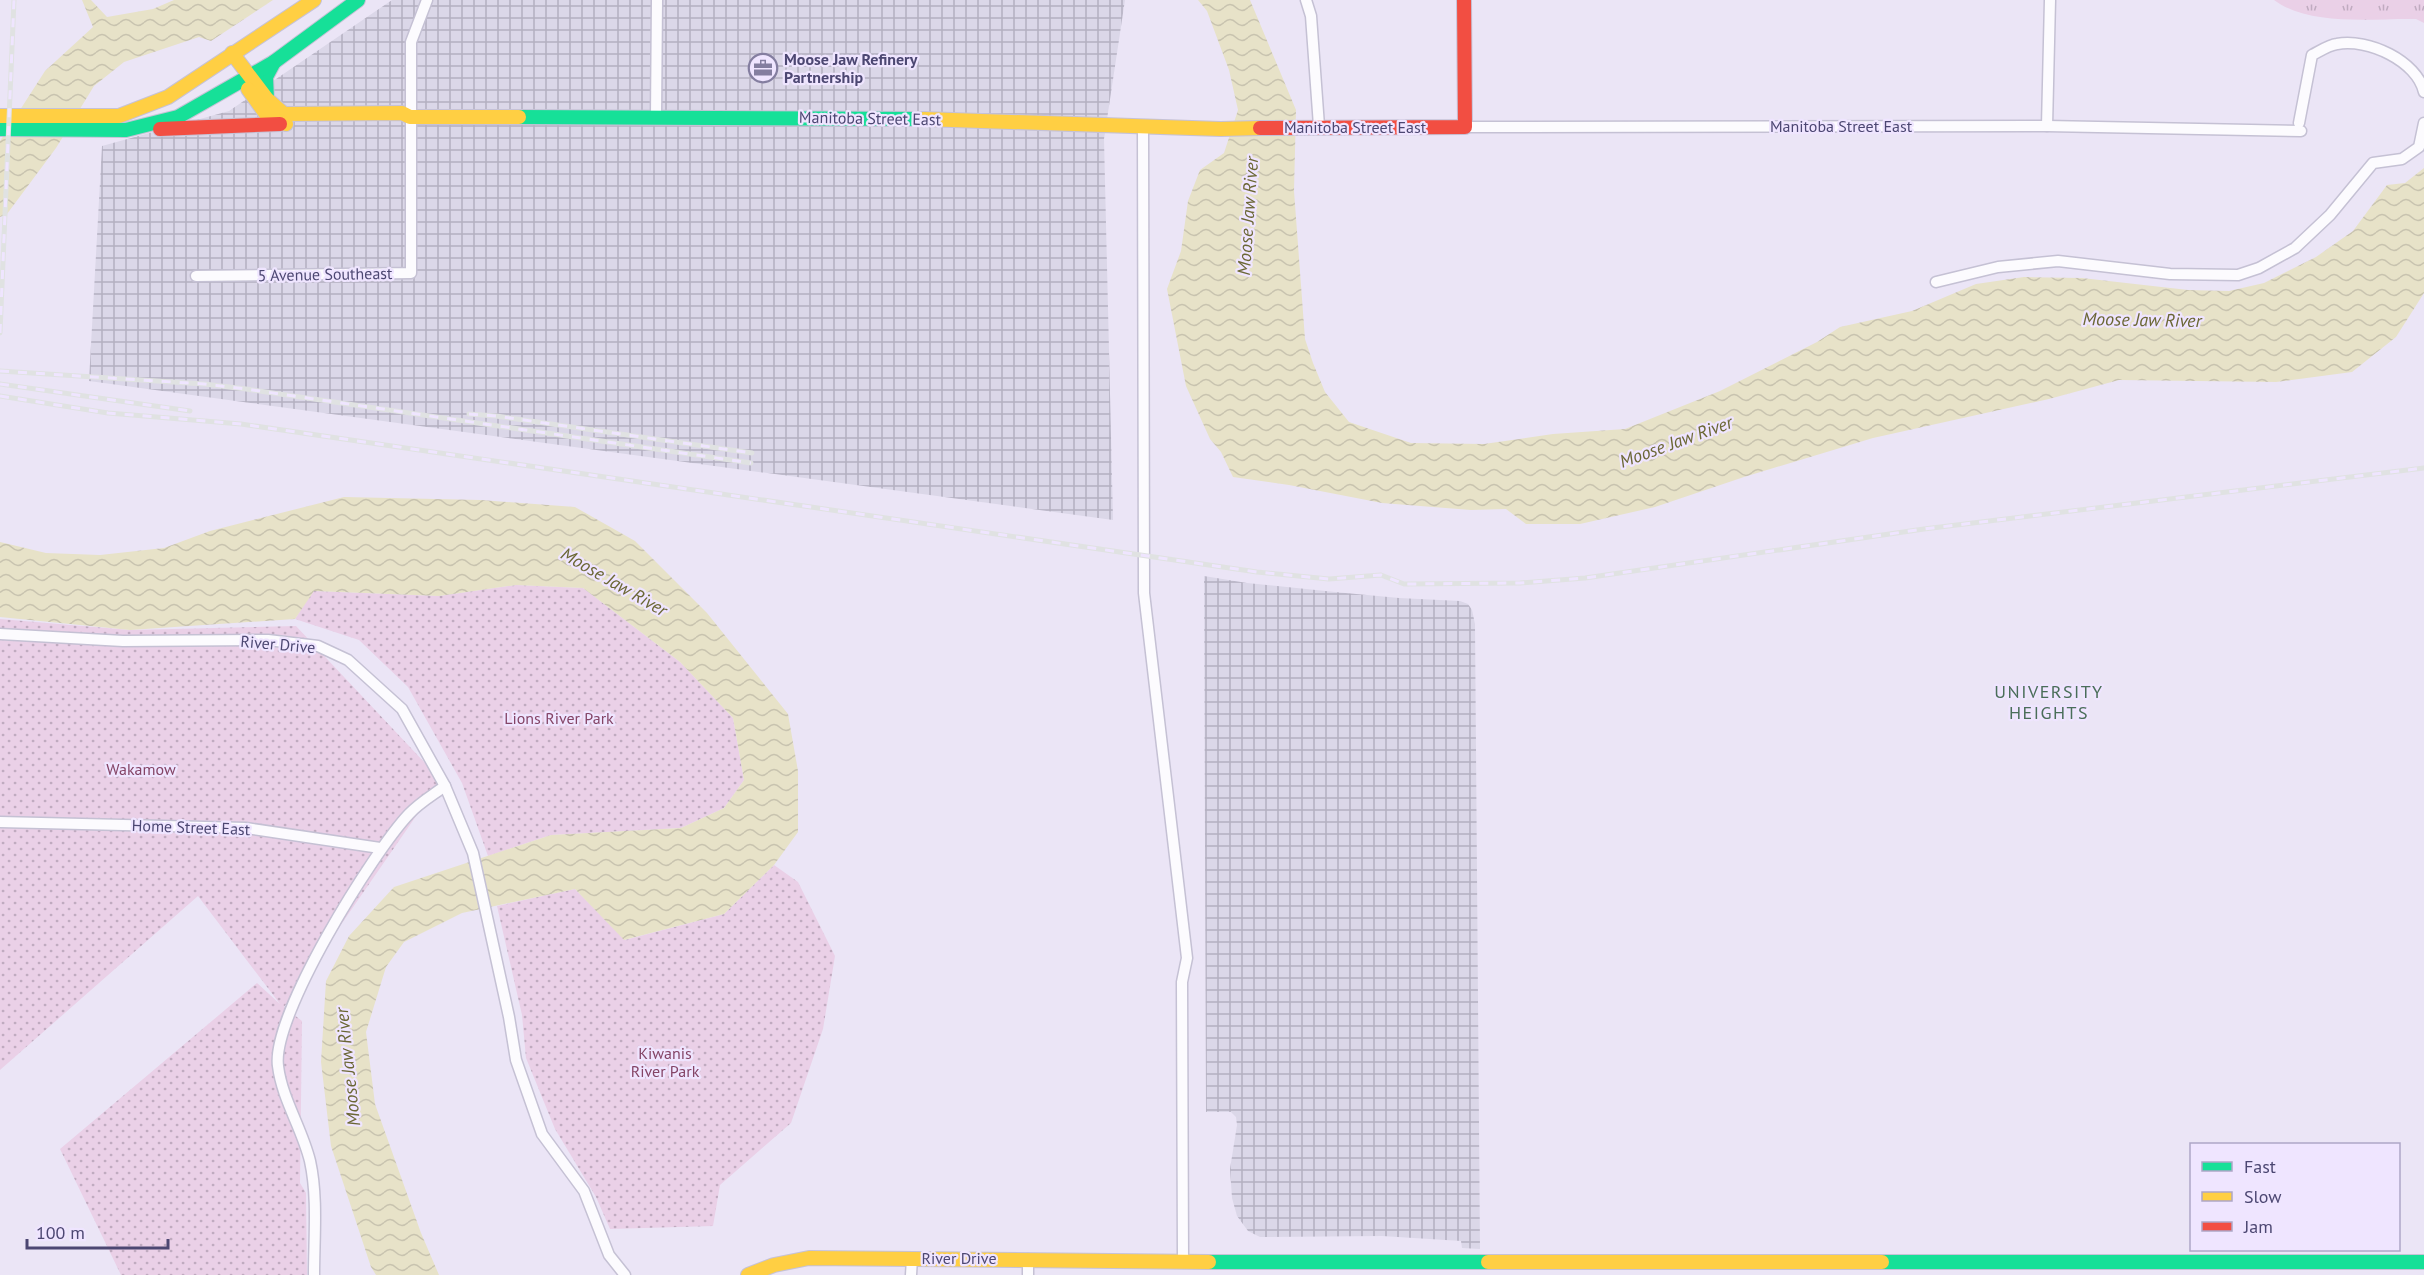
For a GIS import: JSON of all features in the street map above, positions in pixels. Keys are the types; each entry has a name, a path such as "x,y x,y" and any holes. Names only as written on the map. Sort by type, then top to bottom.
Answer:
{"street":[{"path":"0,129 105,123 168,97 314,0"},
{"path":"126,130 178,117 247,79 274,62 358,0"},
{"path":"410,120 411,42 427,0"},
{"path":"656,116 657,0"},
{"path":"1306,0 1311,16 1312,127"},
{"path":"1464,0 1465,127"},
{"path":"2047,126 2050,0"},
{"name":"Manitoba Street East","path":"232,53 262,111 270,119 280,124 656,116 900,118 1221,129 1312,127 2300,127 2312,55 2338,43 2373,46 2399,58 2422,82 2424,92"},
{"path":"267,99 266,77 274,62"},
{"name":"Manitoba Street East","path":"247,79 284,114 402,113 410,120"},
{"path":"0,116 105,123 126,130 280,124"},
{"name":"5 Avenue Southeast","path":"196,276 411,273 410,120"},
{"path":"1936,282 1998,267 2058,261 2170,274 2238,275 2259,268 2295,248 2330,215 2373,163 2402,159 2419,147 2424,123"},
{"path":"1143,126 1144,593 1187,958 1182,982 1177,1261"},
{"name":"River Drive","path":"0,634 123,641 268,640 318,646 348,660 402,710 445,786 475,860 516,1060 542,1134 584,1191 609,1255 626,1275"},
{"path":"314,1275 314,1191 310,1160 283,1089 277,1064 280,1038 306,974 380,848 410,812 445,786"},
{"name":"Home Street East","path":"0,822 246,828 380,848"},
{"name":"River Drive","path":"748,1275 809,1258 1177,1261 1468,1268 2424,1262"},
{"path":"911,1275 912,1258"},
{"path":"1028,1259 1028,1275"}],"shaded area":[{"name":"Moose Jaw Refinery Partnership","path":"392,0 1125,0 1104,139 1113,520 89,381 102,146 229,111"},
{"path":"1204,576 1335,592 1460,601 1468,604 1472,610 1475,624 1480,1249 1462,1248 1461,1241 1382,1236 1260,1237 1248,1231 1237,1216 1232,1198 1230,1169 1237,1125 1236,1117 1231,1112 1206,1112"}],"green space":[{"path":"2274,0 2424,0 2424,23 2416,19 2323,18 2289,9"},
{"name":"Lions River Park","path":"516,585 583,588 680,662 733,718 744,780 724,808 681,828 551,835 488,856 462,783 408,687 359,640 295,619 313,591 439,596"},
{"name":"Wakamow","path":"0,619 130,630 296,626 441,780 284,1007 302,1021 300,1183 306,1193 307,1275 121,1275 60,1149 257,983 280,1004 198,896 0,1070"},
{"name":"Kiwanis River Park","path":"774,865 798,882 835,956 823,1029 791,1123 720,1185 713,1226 610,1229 596,1197 555,1129 526,1058 522,1015 497,906 575,889 625,940 724,914"}],"water":[{"path":"82,0 91,0 107,17 153,9 174,0 273,0 211,41 199,37 124,62 94,86 56,148 7,214 0,217 0,141 45,71 93,27"},
{"name":"Moose Jaw River","path":"1198,0 1250,0 1296,110 1294,191 1305,339 1325,392 1349,422 1411,443 1484,444 1553,434 1625,429 1720,391 1817,342 1840,327 1912,311 1976,284 2024,277 2082,278 2188,290 2229,291 2264,283 2316,257 2353,231 2387,185 2405,183 2424,168 2424,293 2396,337 2352,372 2276,382 2119,380 2049,399 1873,438 1655,507 1580,524 1526,524 1506,509 1471,510 1382,503 1233,477 1221,452 1210,439 1186,386 1167,289 1181,251 1188,201 1200,170 1224,153 1238,110 1229,70 1207,11"},
{"name":"Moose Jaw River","path":"344,497 481,500 575,507 635,541 707,613 788,714 798,771 798,832 774,865 724,914 624,940 575,889 462,913 404,942 386,967 366,1032 375,1104 421,1233 439,1275 376,1275 371,1267 331,1146 321,1062 326,981 349,936 394,887 551,835 681,828 724,808 744,780 733,718 680,662 583,588 516,585 439,596 314,591 295,619 130,630 0,617 0,542 46,553 100,555 164,548 210,531"}],"railway":[{"path":"0,333 14,0"},
{"path":"0,371 204,384 246,389 751,463"},
{"path":"0,384 190,411"},
{"path":"0,396 108,413 241,424 1257,572 1329,579 1381,575 1404,584 1520,583 1585,578 1924,529 2424,468"},
{"path":"469,414 752,453"}],"traffic: fast":[{"path":"0,129 126,130 178,117 274,62 358,0"},
{"path":"267,99 266,77 274,62"},
{"path":"519,117 923,119"},
{"path":"1209,1262 1488,1262"},
{"path":"1882,1262 2424,1262"}],"traffic: slow":[{"path":"0,116 119,116 168,97 314,0"},
{"path":"232,53 267,99 284,114 402,113 410,117 519,117"},
{"path":"248,89 268,117 286,124"},
{"path":"923,119 1221,129 1260,128"},
{"path":"748,1275 774,1265 809,1258 1209,1262"},
{"path":"1488,1262 1882,1262"}],"traffic: jam":[{"path":"1260,128 1465,127 1464,0"},
{"path":"160,129 280,124"}],"place":[{"name":"Moose Jaw Refinery Partnership","path":"763,68"}],"district":[{"name":"UNIVERSITY HEIGHTS","path":"2049,702"}]}
